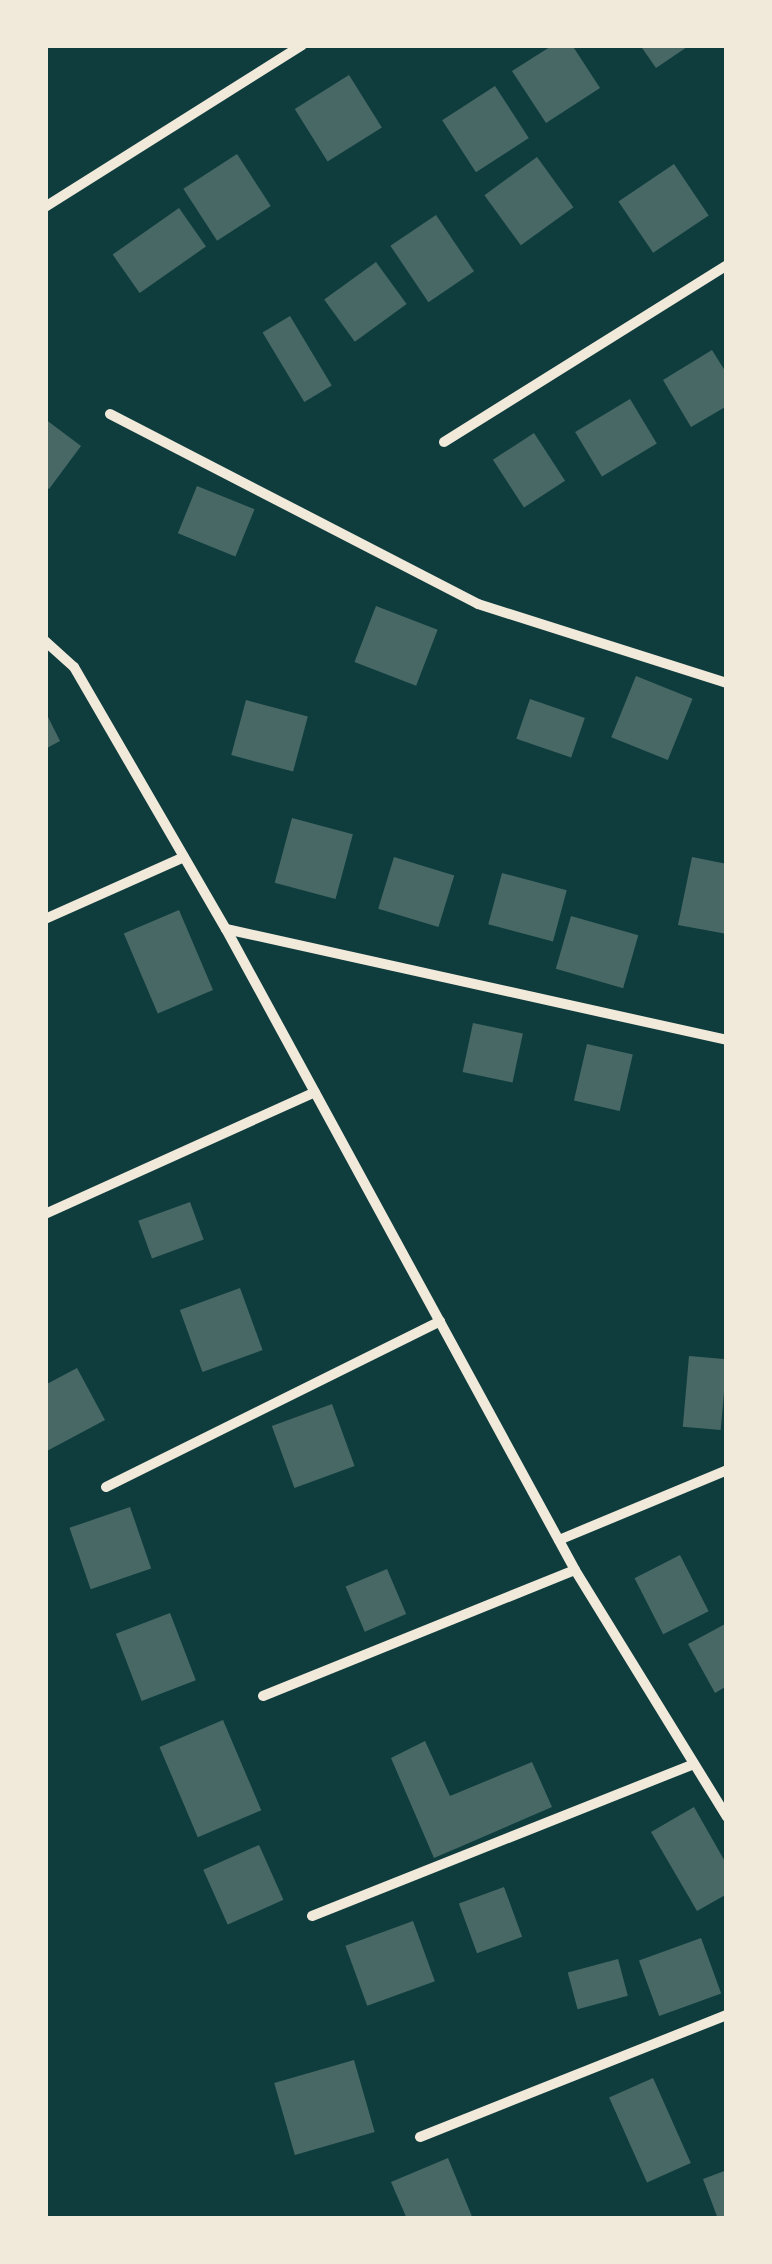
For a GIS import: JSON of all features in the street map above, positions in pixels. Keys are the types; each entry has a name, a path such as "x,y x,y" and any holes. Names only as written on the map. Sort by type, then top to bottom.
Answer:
{"street":[{"path":"45,207 302,45"},
{"path":"444,442 727,265"},
{"path":"110,414 478,604 727,683"},
{"path":"45,641 74,667 184,856 575,1570 727,1817"},
{"path":"45,919 184,856"},
{"path":"226,929 727,1040"},
{"path":"45,1214 315,1092"},
{"path":"106,1487 440,1321"},
{"path":"559,1540 727,1470"},
{"path":"262,1696 575,1570"},
{"path":"312,1916 694,1764"},
{"path":"420,2137 727,2015"}],"building":[{"path":"553,45 572,45 600,88 546,123 512,71"},
{"path":"640,45 690,45 656,68"},
{"path":"349,75 382,128 328,161 295,109"},
{"path":"495,86 529,138 476,172 442,120"},
{"path":"237,154 271,206 217,241 183,189"},
{"path":"537,157 573,207 521,245 484,195"},
{"path":"674,164 709,215 653,253 618,201"},
{"path":"179,208 206,247 140,293 113,254"},
{"path":"436,215 474,271 428,302 390,246"},
{"path":"376,262 407,304 355,342 324,300"},
{"path":"290,316 332,385 304,402 263,332"},
{"path":"712,350 727,374 727,406 691,427 663,380"},
{"path":"630,399 657,444 602,477 575,432"},
{"path":"45,419 81,446 49,489 45,486"},
{"path":"534,433 565,481 524,507 493,460"},
{"path":"197,486 254,509 235,557 178,533"},
{"path":"376,606 438,630 416,686 354,662"},
{"path":"636,676 693,699 668,760 611,737"},
{"path":"530,699 585,718 571,758 516,739"},
{"path":"246,700 308,717 293,772 231,755"},
{"path":"45,711 60,741 47,748 45,744"},
{"path":"292,818 353,834 336,899 275,883"},
{"path":"394,857 454,875 438,927 378,909"},
{"path":"692,857 727,864 727,934 678,925"},
{"path":"502,873 567,890 553,942 488,924"},
{"path":"179,910 213,990 158,1014 124,933"},
{"path":"571,916 638,935 623,988 556,969"},
{"path":"473,1023 523,1034 512,1083 463,1072"},
{"path":"587,1044 633,1055 620,1111 574,1101"},
{"path":"190,1202 204,1240 152,1258 138,1221"},
{"path":"240,1288 263,1350 202,1372 180,1310"},
{"path":"689,1356 727,1359 721,1430 683,1427"},
{"path":"77,1368 105,1420 45,1452 45,1385"},
{"path":"332,1404 355,1466 294,1488 272,1426"},
{"path":"130,1507 151,1568 91,1589 69,1528"},
{"path":"680,1555 709,1611 663,1634 635,1578"},
{"path":"387,1569 406,1614 365,1632 346,1587"},
{"path":"170,1613 196,1680 142,1701 116,1634"},
{"path":"727,1623 727,1686 715,1693 688,1644"},
{"path":"223,1720 261,1810 198,1837 159,1747"},
{"path":"425,1741 450,1796 532,1762 552,1807 434,1858 391,1758"},
{"path":"694,1807 727,1865 727,1894 697,1911 651,1832"},
{"path":"259,1845 283,1900 228,1925 203,1870"},
{"path":"504,1887 522,1937 477,1953 459,1903"},
{"path":"413,1921 435,1981 367,2006 345,1946"},
{"path":"701,1938 721,1993 659,2016 639,1961"},
{"path":"618,1959 628,1996 578,2009 568,1972"},
{"path":"354,2060 375,2132 295,2155 274,2083"},
{"path":"653,2078 691,2163 647,2182 609,2098"},
{"path":"448,2158 473,2219 407,2219 391,2182"},
{"path":"727,2170 727,2219 718,2219 703,2179"}]}
